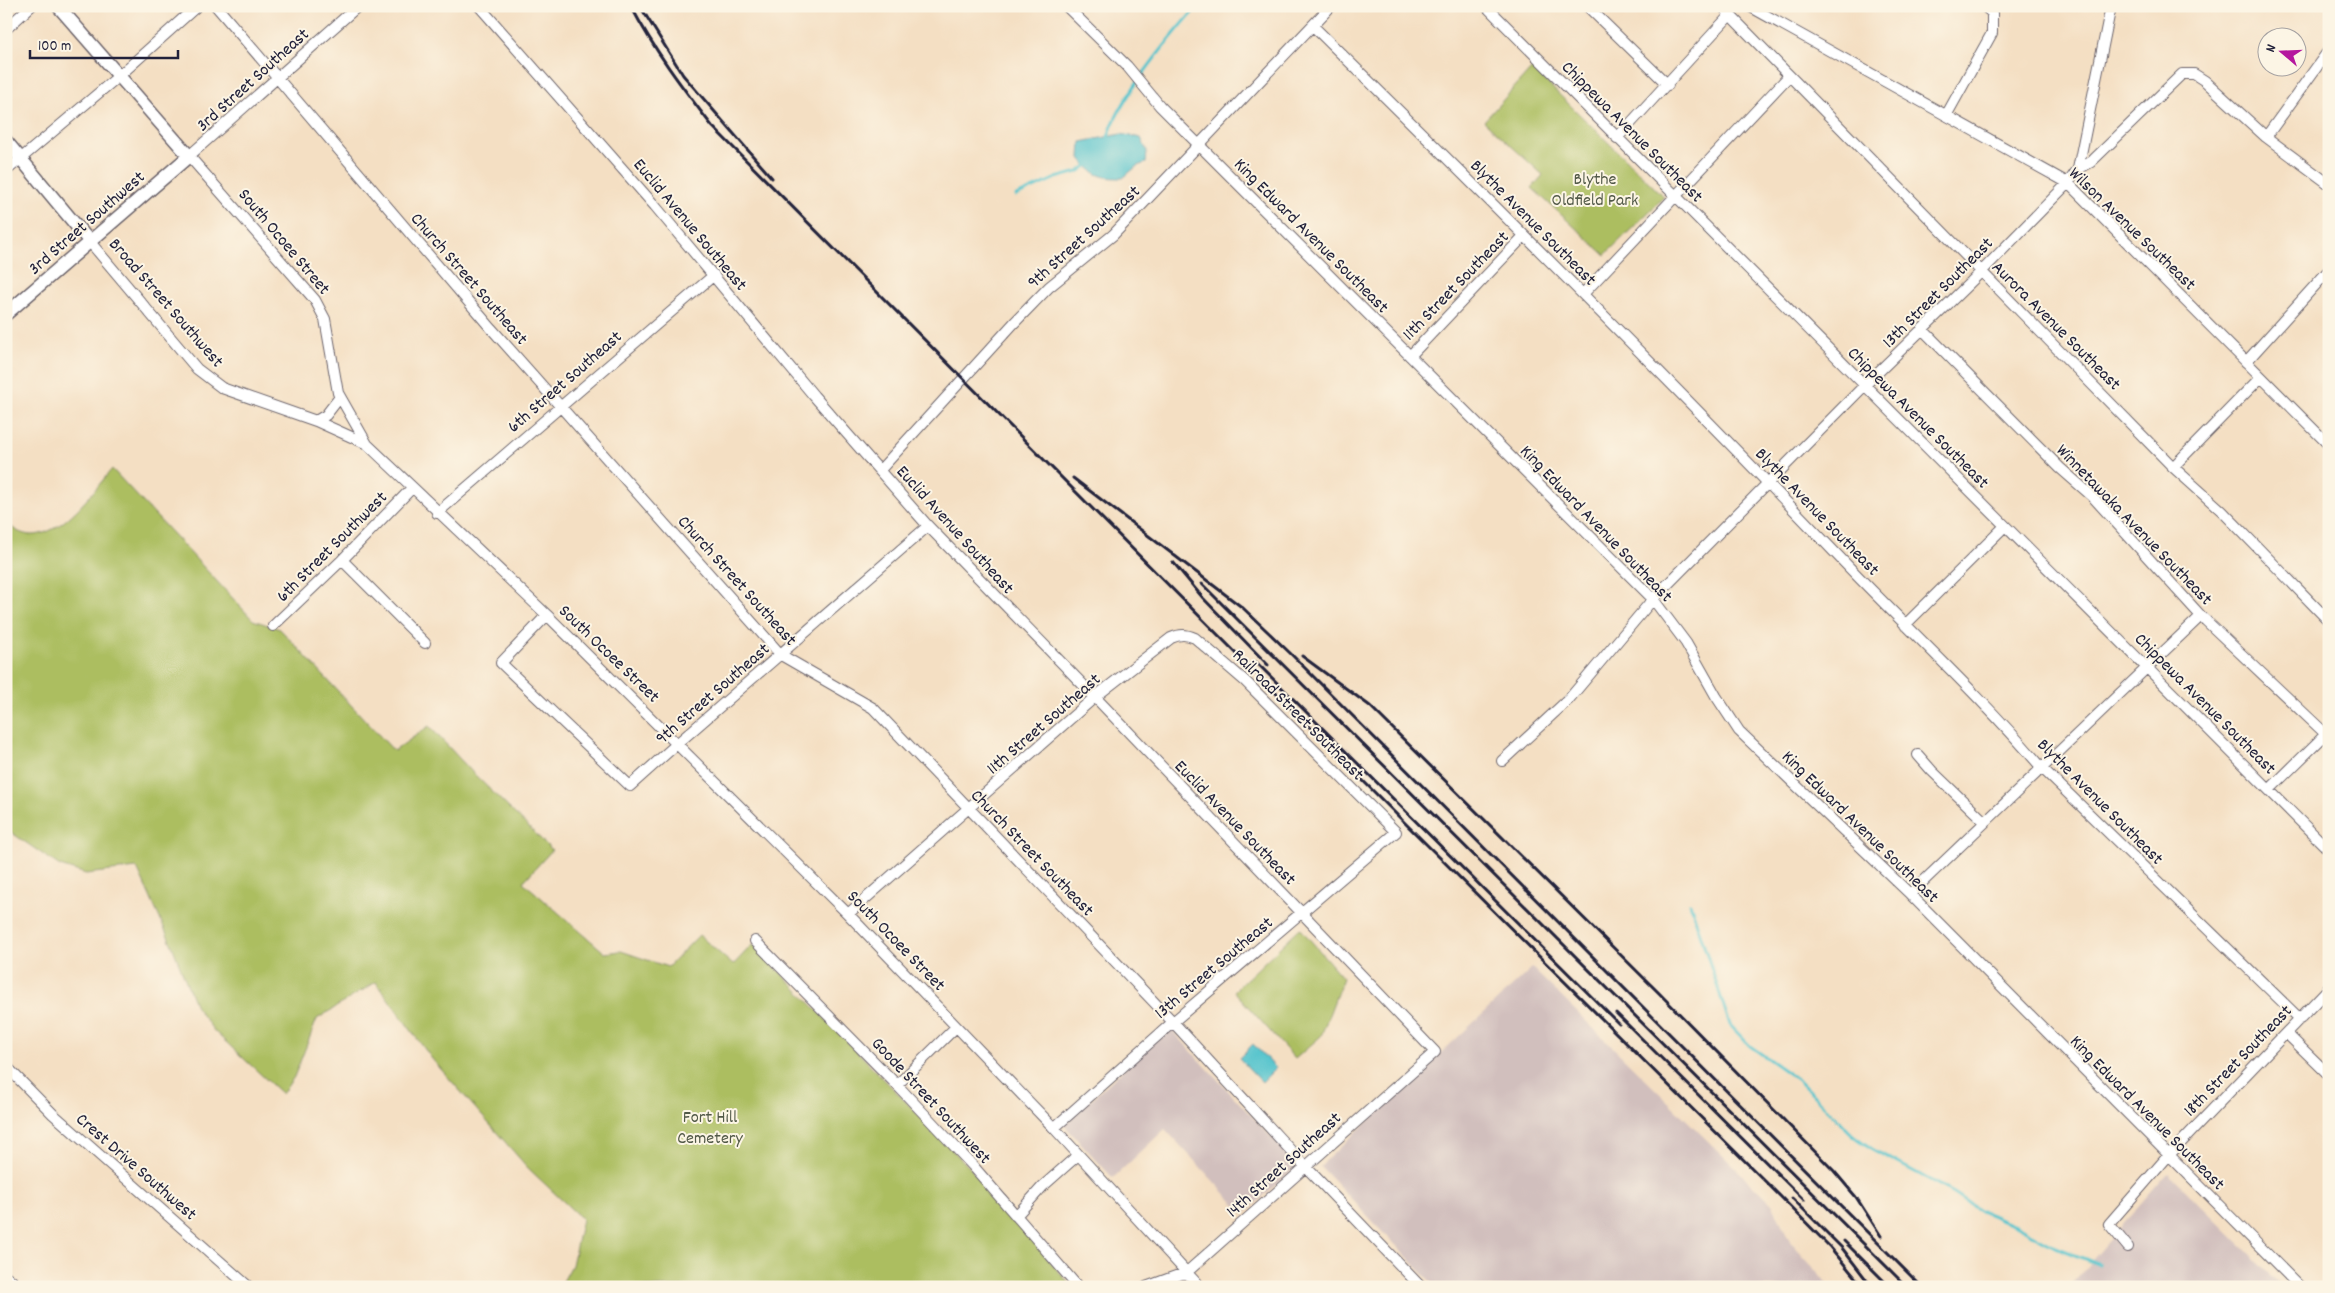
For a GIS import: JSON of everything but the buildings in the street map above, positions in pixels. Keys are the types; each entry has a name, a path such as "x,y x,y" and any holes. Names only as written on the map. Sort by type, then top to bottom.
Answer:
{"main road":[{"name":"South Ocoee Street","path":"58,6 189,156"},
{"name":"Broad Street Southwest","path":"6,141 90,242"},
{"name":"3rd Street Southwest","path":"6,314 189,156"}],"street":[{"path":"6,29 31,6"},
{"path":"6,170 120,75 197,6"},
{"name":"Church Street Southeast","path":"216,6 490,327 781,655 873,708 1173,1022 1305,1166 1420,1287"},
{"name":"3rd Street Southeast","path":"189,156 358,6"},
{"name":"Euclid Avenue Southeast","path":"479,6 714,275 814,396 928,526 1095,697 1435,1052"},
{"name":"King Edward Avenue Southeast","path":"1066,6 1127,66 1160,106 1653,599 1686,643 1716,696 1739,731 1910,894 2300,1287"},
{"name":"9th Street Southeast","path":"880,470 1049,287 1114,235 1332,6"},
{"name":"Chippewa Avenue Southeast","path":"1486,6 1865,385 2004,527 2147,667 2329,850"},
{"path":"1587,6 1668,85"},
{"name":"Aurora Avenue Southeast","path":"1723,6 1981,272 2174,467 2222,511 2329,621"},
{"name":"Wilson Avenue Southeast","path":"1749,6 1948,114 2068,182 2261,377 2327,440"},
{"path":"1948,114 1992,33 1992,13 1984,6"},
{"path":"2078,169 2111,6"},
{"path":"1617,138 1668,85 1730,15"},
{"name":"Blythe Avenue Southeast","path":"1313,26 1583,294 1905,625 2010,730 2042,768 2300,1019"},
{"path":"2329,50 2266,137 2329,184"},
{"name":"13th Street Southeast","path":"1502,762 1569,700 1653,599 1865,385 1981,272 2068,182 2078,169 2091,162 2182,74 2194,74 2205,81 2266,137"},
{"path":"1583,294 1789,76"},
{"name":"South Ocoee Street","path":"189,156 315,300 324,319 340,397 367,444 678,743 848,914 1054,1128 1200,1287"},
{"name":"11th Street Southeast","path":"1410,356 1524,236"},
{"name":"Broad Street Southwest","path":"90,242 203,374 222,388 316,421 367,444"},
{"path":"2246,362 2329,270"},
{"name":"6th Street Southeast","path":"437,513 714,275"},
{"name":"Winnetawaka Avenue Southeast","path":"1922,329 2060,468 2092,496 2201,616 2327,735"},
{"path":"2174,467 2261,377"},
{"path":"316,421 326,415 340,397"},
{"name":"6th Street Southwest","path":"273,626 342,560 412,488"},
{"name":"9th Street Southeast","path":"548,616 501,663 630,786 928,526"},
{"path":"1905,625 2004,527"},
{"path":"342,560 425,643"},
{"path":"1910,894 2201,616"},
{"name":"Railroad Street Southeast","path":"1171,638 1179,635 1188,635 1220,659 1396,832"},
{"name":"11th Street Southeast","path":"848,914 1095,697 1171,638"},
{"path":"2270,790 2327,735"},
{"path":"1918,755 1932,771 1986,822"},
{"name":"13th Street Southeast","path":"1054,1128 1173,1022 1396,832"},
{"name":"Goode Street Southwest","path":"755,941 897,1085 973,1166 1078,1287"},
{"name":"18th Street Southeast","path":"2128,1246 2109,1224 2168,1156 2329,988"},
{"path":"897,1085 956,1028"},
{"path":"2286,1033 2329,1075"},
{"name":"14th Street Southeast","path":"1146,1287 1186,1272 1435,1052"},
{"name":"Crest Drive Southwest","path":"6,1066 53,1114 249,1287"},
{"path":"1016,1216 1043,1186 1078,1155"},
{"path":"6,1276 19,1287"}],"shaded area":[{"path":"1532,968 1772,1204 1791,1243 1831,1287 1436,1287 1320,1166"},
{"path":"1169,1027 1297,1165 1244,1214 1165,1129 1113,1178 1064,1125"},
{"path":"2168,1173 2283,1287 2069,1287"}],"green space":[{"name":"Blythe Oldfield Park","path":"1532,68 1664,197 1605,255 1532,188 1543,175 1484,121"},
{"name":"Fort Hill Cemetery","path":"112,469 253,620 280,629 394,751 429,726 474,774 552,850 523,882 605,953 621,951 668,967 699,935 733,965 753,944 970,1168 1072,1287 560,1287 572,1265 582,1219 528,1168 432,1059 376,982 317,1019 294,1077 282,1094 214,1031 196,1007 171,943 137,868 86,874 60,866 6,829 6,522 21,533 35,535 50,530 65,521"},
{"path":"1300,928 1343,978 1321,1036 1295,1059 1234,991"}],"water":[{"path":"1121,134 1141,138 1147,151 1146,163 1137,166 1123,178 1098,175 1080,158 1081,142"},
{"path":"1253,1044 1276,1068 1262,1082 1239,1058"}],"waterway":[{"path":"1108,137 1114,121 1134,87 1160,51 1198,6"},
{"path":"1016,196 1056,178 1078,172 1088,165"},
{"path":"1690,903 1730,1025 1750,1046 1798,1080 1853,1135 1872,1149 1954,1193 1981,1211 2017,1226 2055,1247 2100,1265"}],"railway":[{"path":"631,6 659,53 712,126 1411,829 1781,1197 1830,1247 1863,1287"},
{"path":"640,6 683,75 772,178"},
{"path":"1073,478 1243,608 1922,1287"},
{"path":"1173,562 1203,598 1268,665"},
{"path":"1202,584 1907,1287"},
{"path":"1302,656 1370,706 1659,993 1834,1171 1856,1197 1881,1236"},
{"path":"1256,662 1619,1024"},
{"path":"1616,1013 1804,1200"},
{"path":"1792,1198 1842,1248 1872,1287"},
{"path":"1844,1241 1890,1287"}]}
